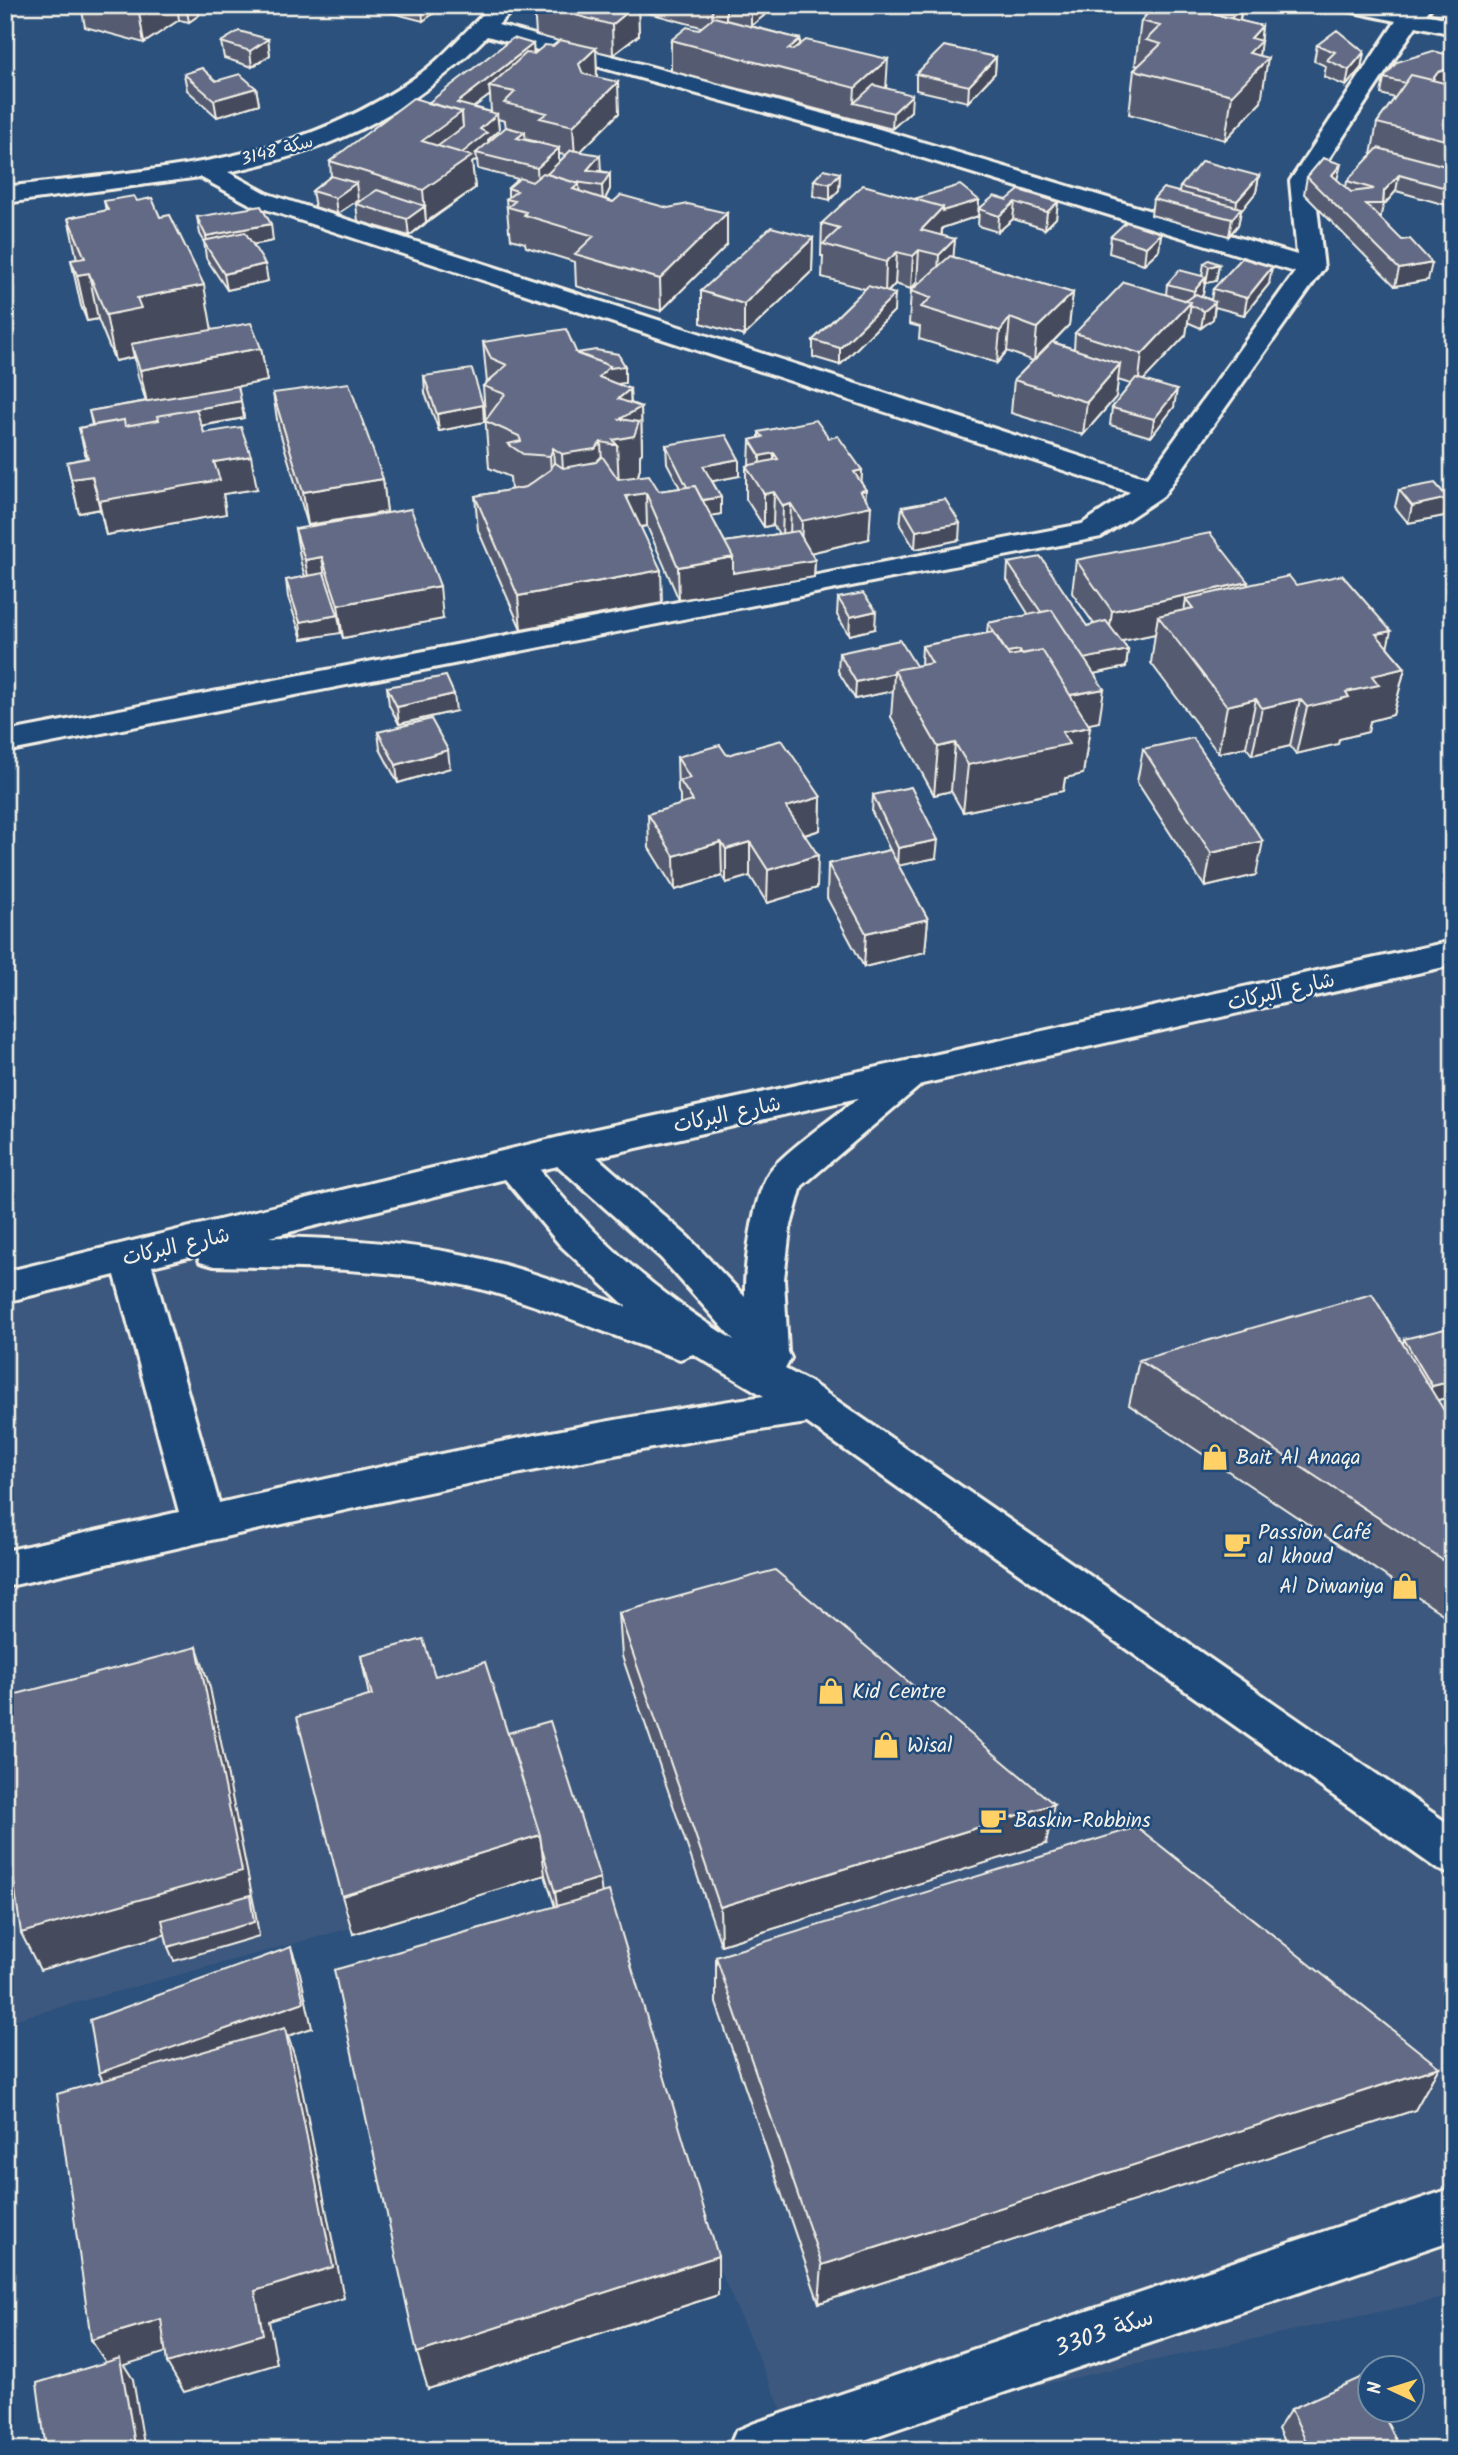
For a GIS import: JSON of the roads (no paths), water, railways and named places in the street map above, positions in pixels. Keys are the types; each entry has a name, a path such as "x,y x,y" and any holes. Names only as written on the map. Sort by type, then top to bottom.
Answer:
{"street":[{"name":"سكة 3148","path":"5,195 202,168 294,148 353,125 427,80 480,27 508,5"},
{"path":"1352,5 1416,11 1453,27"},
{"path":"5,742 1091,531 1153,490 1311,268 1302,181 1416,11"},
{"path":"480,27 870,134 1311,268"},
{"path":"202,168 258,199 1153,490"},
{"name":"شارع البركات","path":"5,1287 564,1150 1453,953"},
{"path":"754,1359 771,1229 785,1179 914,1072"},
{"path":"564,1150 651,1223 692,1263 754,1359 805,1400 1453,1854"},
{"path":"513,1162 540,1199 608,1271 692,1336 754,1359"},
{"path":"204,1524 146,1254 340,1253 468,1271 754,1359"},
{"path":"5,1569 390,1482 805,1400"},
{"name":"سكة 3303","path":"755,2450 1453,2214"}],"place":[{"name":"Bait Al Anaqa","path":"1215,1457"},
{"name":"Passion Café al khoud","path":"1237,1544"},
{"name":"Al Diwaniya","path":"1405,1586"},
{"name":"Kid Centre","path":"831,1691"},
{"name":"Wisal","path":"886,1745"},
{"name":"Baskin-Robbins","path":"993,1820"}]}
